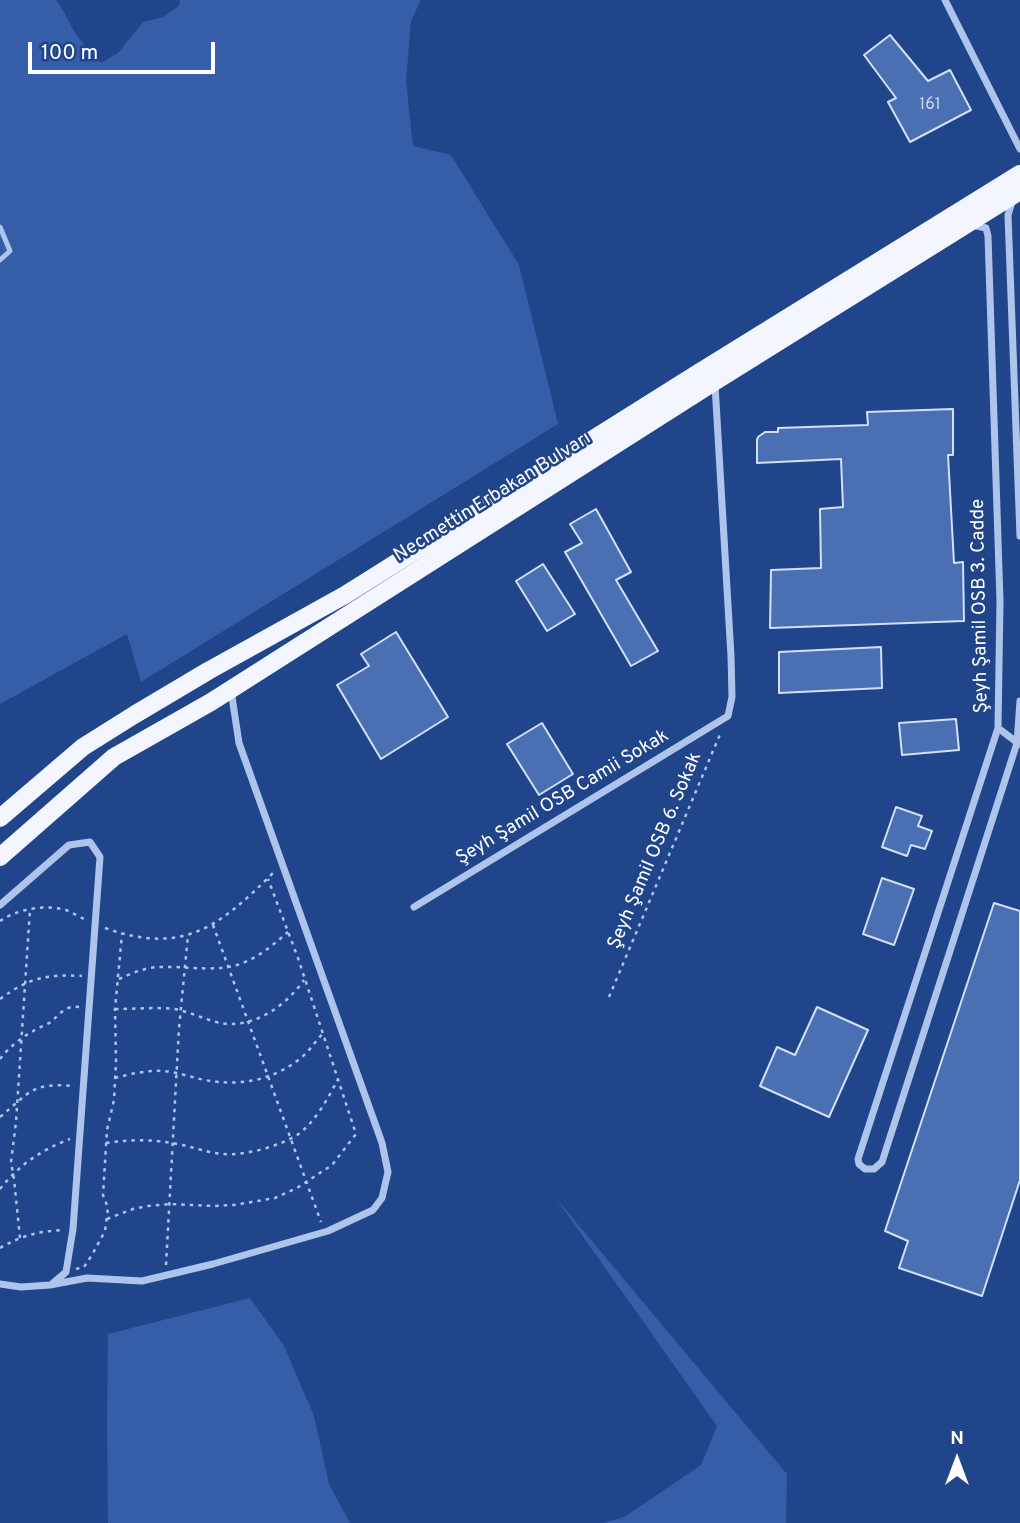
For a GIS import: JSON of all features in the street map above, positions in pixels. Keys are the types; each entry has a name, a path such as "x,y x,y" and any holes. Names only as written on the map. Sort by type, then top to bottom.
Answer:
{"main road":[{"name":"Necmettin Erbakan Bulvarı","path":"0,818 83,747 208,671 345,595 1020,174"},
{"name":"Necmettin Erbakan Bulvarı","path":"0,857 114,757 231,689 1018,192"}],"street":[{"path":"945,0 1020,149"},
{"path":"1018,192 1010,205 1008,215 1020,536"},
{"name":"Şeyh Şamil OSB 3. Cadde","path":"966,225 986,228 988,236 1000,588 998,728 858,1159 862,1167 869,1169 878,1166 882,1161 1019,743"},
{"path":"715,382 731,656 732,697 728,716"},
{"path":"0,1284 21,1287 50,1285 87,1278 142,1281 213,1264 326,1231 373,1210 382,1198 388,1172 382,1143 239,743 231,689"},
{"path":"1019,743 1020,701"},
{"name":"Şeyh Şamil OSB Camii Sokak","path":"414,907 728,716"},
{"path":"998,728 1019,743"},
{"path":"0,905 69,845 90,842 100,857 73,1229 66,1272 50,1285"}],"lane":[{"path":"0,227 10,251 0,260"}],"path":[{"name":"Şeyh Şamil OSB 6. Sokak","path":"609,997 728,716"},
{"path":"0,921 7,916 41,907 65,910 122,933 148,939 172,939 213,925 230,914 282,865"},
{"path":"107,1219 133,1209 170,1203 214,1206 275,1198 332,1165 356,1133 305,979 268,879"},
{"path":"20,1238 11,1162 30,909"},
{"path":"213,925 326,1231"},
{"path":"118,979 158,967 208,969 236,965 261,953 288,932"},
{"path":"66,1272 84,1267 105,1231 107,1219 108,1208 103,1195 107,1130 114,1100 115,1009 122,933"},
{"path":"165,1275 188,935"},
{"path":"0,999 18,986 38,978 91,976"},
{"path":"115,1009 181,1011 219,1023 237,1023 272,1011 285,1002 305,979"},
{"path":"0,1059 21,1039 49,1023 62,1010 74,1006 88,1007"},
{"path":"115,1078 134,1073 163,1071 210,1081 236,1083 261,1080 276,1074 302,1057 323,1033"},
{"path":"106,1143 129,1140 173,1143 226,1155 250,1153 297,1135 313,1118 338,1078"},
{"path":"0,1117 36,1088 53,1085 83,1087"},
{"path":"0,1189 13,1172 34,1156 55,1144 70,1139 79,1140"},
{"path":"0,1181 3,1185"},
{"path":"0,1248 33,1233 73,1229"}],"shaded area":[{"path":"0,0 56,0 77,35 101,63 118,53 143,22 163,17 179,6 180,0 421,0 411,21 406,81 413,146 451,155 519,265 558,424 141,682 127,634 0,704"},
{"path":"555,1197 787,1474 786,1523 603,1523 624,1517 701,1465 717,1426"},
{"path":"250,1298 284,1346 314,1416 329,1484 350,1523 108,1523 108,1334"}],"building":[{"path":"890,35 928,81 950,70 971,110 910,142 888,102 896,98 864,55"},
{"path":"953,409 953,455 948,455 954,563 963,562 964,621 770,628 771,570 821,568 820,509 843,507 841,459 757,463 758,437 765,432 778,432 778,428 868,425 867,412"},
{"path":"596,509 631,572 616,580 658,651 631,666 565,552 582,543 570,524"},
{"path":"543,564 575,614 547,631 516,581"},
{"path":"396,632 448,717 381,759 337,685 369,666 361,654"},
{"path":"881,647 882,688 779,693 779,652"},
{"path":"956,719 959,750 902,755 899,723"},
{"path":"542,723 573,774 539,795 507,744"},
{"path":"896,807 922,816 918,826 932,831 925,849 911,845 907,856 882,847"},
{"path":"882,878 914,889 894,945 863,934"},
{"path":"994,903 1020,911 1020,1180 982,1296 899,1268 908,1241 885,1231"},
{"path":"817,1007 868,1030 829,1117 760,1086 777,1047 795,1055"}]}
